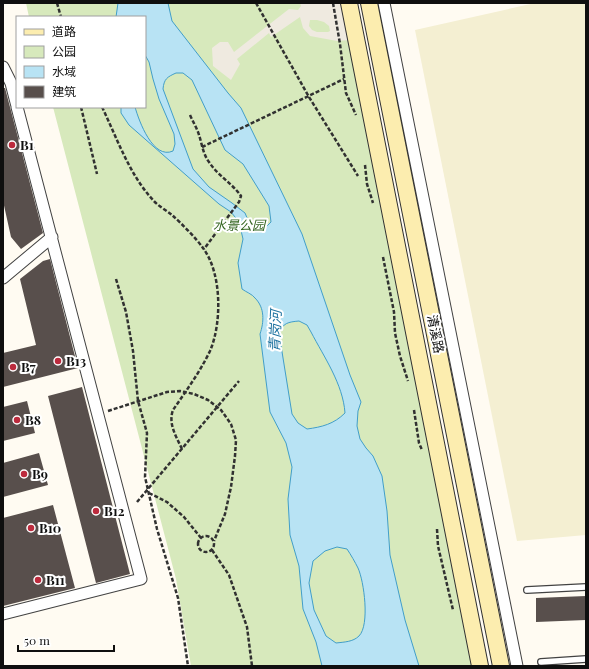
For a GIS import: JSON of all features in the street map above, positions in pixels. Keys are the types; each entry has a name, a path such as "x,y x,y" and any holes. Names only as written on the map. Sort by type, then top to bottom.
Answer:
{"main road":[{"name":"清溪路","path":"349,3 480,666"},
{"name":"清溪路","path":"369,3 502,666"},
{"path":"448,506 469,502"}],"street":[{"path":"384,3 517,666"},
{"path":"3,67 11,83 16,102"},
{"path":"3,614 141,579 18,108"},
{"path":"3,278 52,237"}],"lane":[{"path":"527,590 586,587"},
{"path":"541,662 586,659"}],"path":[{"path":"57,3 61,16"},
{"path":"256,3 309,97 358,176"},
{"path":"333,3 346,93 357,118"},
{"path":"202,147 344,79"},
{"path":"81,108 97,174"},
{"path":"102,108 132,170 141,185 153,201 172,215 204,249 214,270 218,291 218,310 216,330 211,349 201,368 171,415 171,424 182,449"},
{"path":"190,115 208,161 220,176 237,190 241,196 239,202 204,249"},
{"path":"365,159 367,184 373,205"},
{"path":"382,250 385,272 394,312 395,333 408,382"},
{"path":"116,278 126,312 138,401 147,433 145,477 157,529 178,598 188,666"},
{"path":"137,502 239,381"},
{"path":"98,414 167,392 185,392 194,394 208,400 221,410 231,424 236,440 235,456 231,487 212,550"},
{"path":"413,409 419,442 424,457"},
{"path":"149,493 168,502 184,517 201,538"},
{"path":"437,523 438,546 454,614"},
{"path":"212,550 204,552 200,549 198,544 201,538 207,536 214,541"},
{"path":"212,550 228,575 247,626 252,666"}],"shaded area":[{"path":"300,3 343,3 351,40 337,41 310,36 303,28 300,17 271,37 269,33 237,59 240,64 231,80 213,66 212,48 220,42 228,42 234,52 289,9 298,10 301,6","holes":["310,20 324,22 329,26 330,31 317,32 312,30 309,26"]},
{"path":"535,3 586,3 586,535 517,541 415,30"}],"green space":[{"name":"水景公园","path":"26,3 349,3 480,666 191,666 176,579 53,108 146,108 146,16 29,16"}],"water":[{"name":"青岗河","path":"118,3 168,3 172,21 241,108 302,234 350,375 361,402 358,411 357,426 360,439 373,456 382,476 387,511 390,555 405,620 419,666 322,666 316,642 303,609 299,566 290,535 288,499 292,467 286,443 270,412 260,334 263,315 261,306 254,297 242,289 238,263 243,239 239,222 231,212 219,204 129,125 121,113 121,108 135,108 148,138 153,145 159,150 166,152 173,151 175,144 174,134 159,99 149,62 146,57 146,16 116,16","holes":["176,73 183,73 192,80 225,150 243,164 269,206 271,222 265,228 257,229 250,225 245,213 209,187 193,169 163,89 166,79","299,321 307,325 327,361 341,392 345,413 337,420 328,424 307,429 298,423 292,414 279,333 284,325","337,547 347,549 357,566 364,592 365,613 364,623 359,636 351,641 336,643 326,636 314,610 309,583 313,561 325,551"]}],"building":[{"name":"B1","path":"3,88 5,88 43,233 21,249 11,237 3,201"},
{"name":"B13","path":"50,259 78,368 3,387 3,353 36,345 20,279 43,261"},
{"name":"B12","path":"82,387 130,574 96,583 48,396"},
{"name":"B8","path":"27,401 35,433 3,441 3,407"},
{"name":"B9","path":"39,453 48,485 3,497 3,463"},
{"path":"53,505 75,588 3,606 3,518"},
{"path":"586,596 586,620 536,622 536,598"}],"place":[{"name":"B1","path":"12,145"},
{"name":"B13","path":"58,361"},
{"name":"B7","path":"13,367"},
{"name":"B8","path":"17,420"},
{"name":"B9","path":"24,474"},
{"name":"B12","path":"96,511"},
{"name":"B10","path":"31,528"},
{"name":"B11","path":"38,580"}]}
